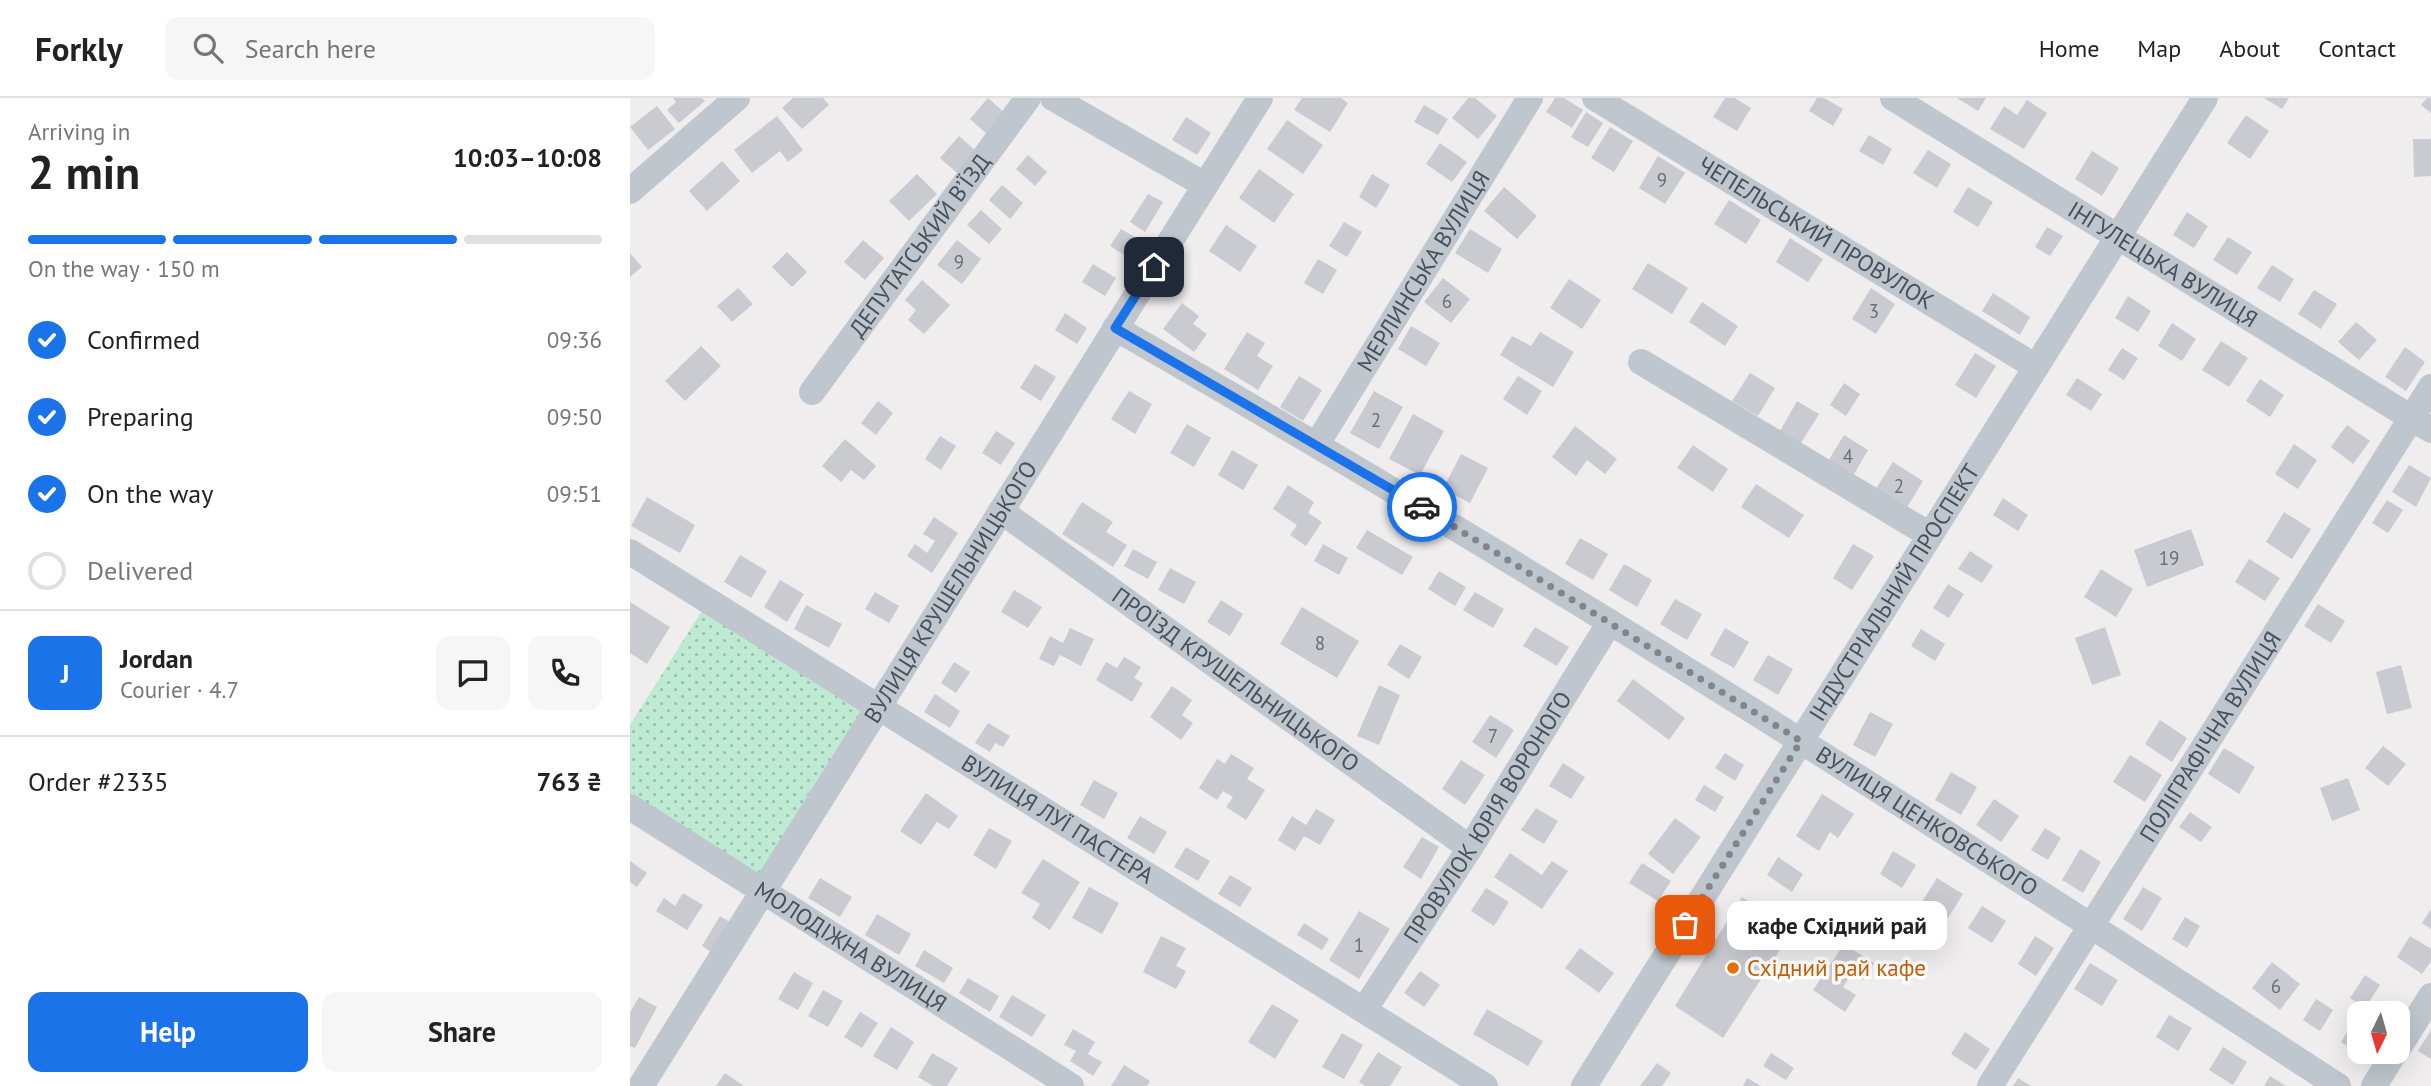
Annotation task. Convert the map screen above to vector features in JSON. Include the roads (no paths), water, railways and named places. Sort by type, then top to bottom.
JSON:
[{"type":"street","points":[[630,191],[737,98]]},
{"type":"street","name":"ДЕПУТАТСЬКИЙ В’ЇЗД","points":[[812,392],[1028,98]]},
{"type":"street","points":[[1053,98],[1205,185]]},
{"type":"street","name":"ВУЛИЦЯ КРУШЕЛЬНИЦЬКОГО","points":[[645,1079],[1260,98]]},
{"type":"street","name":"МЕРЛИНСЬКА ВУЛИЦЯ","points":[[1318,444],[1530,98]]},
{"type":"street","name":"ЧЕПЕЛЬСЬКИЙ ПРОВУЛОК","points":[[1595,98],[2036,368]]},
{"type":"street","name":"ІНГУЛЕЦЬКА ВУЛИЦЯ","points":[[1894,98],[2421,424]]},
{"type":"street","name":"ІНДУСТРІАЛЬНИЙ ПРОСПЕКТ","points":[[1584,1086],[2205,98]]},
{"type":"street","name":"ВУЛИЦЯ ЦЕНКОВСЬКОГО","points":[[1115,328],[1318,444],[1610,622],[2090,924],[2338,1086]]},
{"type":"street","points":[[1641,362],[1930,535]]},
{"type":"street","name":"ПОЛІГРАФІЧНА ВУЛИЦЯ","points":[[1990,1086],[2090,924],[2421,424],[2431,387]]},
{"type":"street","name":"ПРОЇЗД КРУШЕЛЬНИЦЬКОГО","points":[[1001,511],[1470,848]]},
{"type":"street","name":"ВУЛИЦЯ ЛУЇ ПАСТЕРА","points":[[630,552],[1485,1086]]},
{"type":"street","name":"ПРОВУЛОК ЮРІЯ ВОРОНОГО","points":[[1364,1010],[1470,848],[1610,622]]},
{"type":"street","name":"МОЛОДІЖНА ВУЛИЦЯ","points":[[630,807],[1071,1086]]},
{"type":"street","points":[[2410,1028],[2431,996]]},
{"type":"street","points":[[2374,1086],[2387,1064]]},
{"type":"place","name":"кафе Східний рай","points":[[1685,925]]},
{"type":"place","name":"Східний рай кафе","points":[[1733,968]]}]
